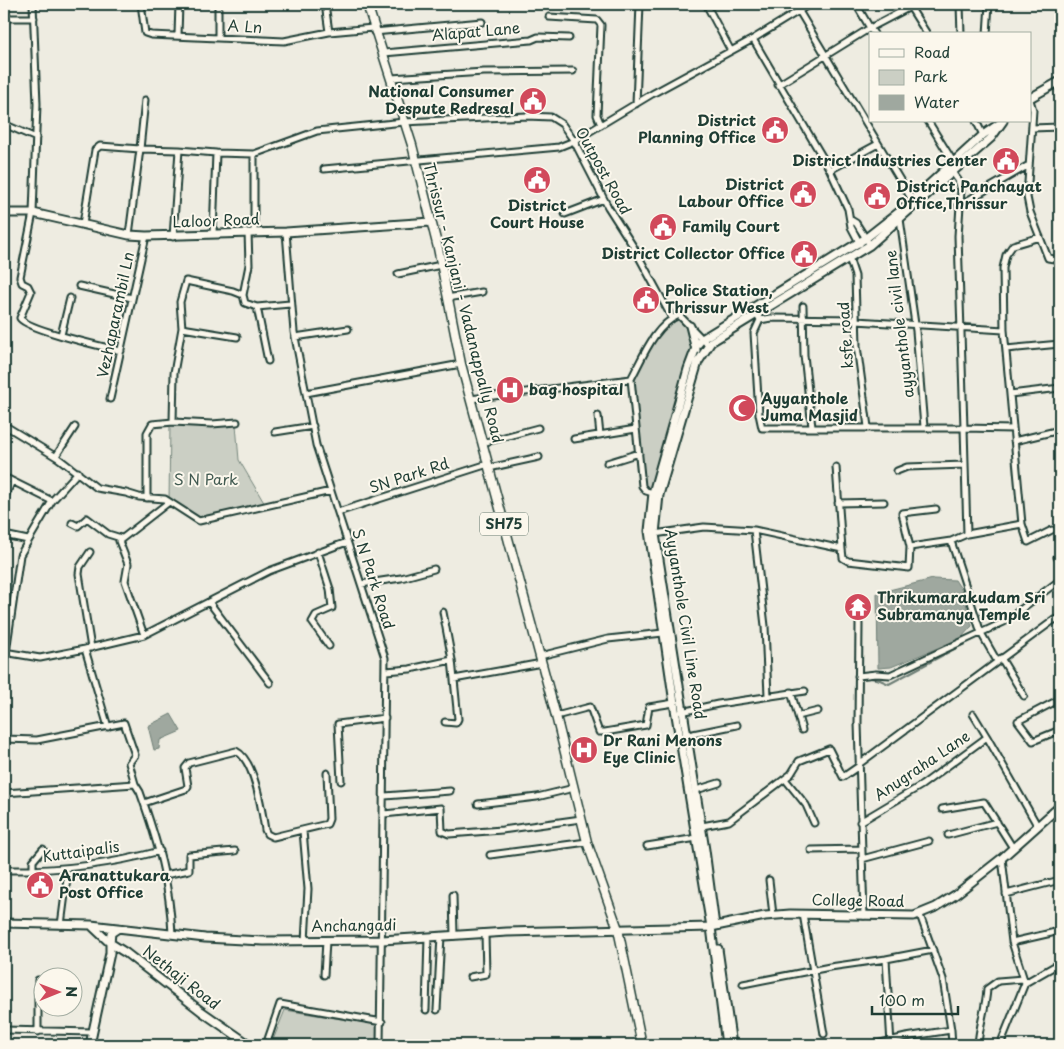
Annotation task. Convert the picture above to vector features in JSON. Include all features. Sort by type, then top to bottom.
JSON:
[{"type":"main road","name":"Thrissur - Kanjani - Vadanappally Road","points":[[367,4],[374,30],[384,53],[415,160],[441,265],[461,364],[556,716],[587,842],[618,929],[642,1045]]},
{"type":"main road","points":[[1032,98],[1060,81]]},
{"type":"main road","name":"Ayyanthole Civil Line Road","points":[[732,1045],[697,838],[688,736],[663,610],[652,534],[653,493],[695,349],[702,339],[755,314],[849,258],[866,238],[991,138],[1002,122]]},
{"type":"main road","name":"Ayyanthole Civil Line Road","points":[[653,510],[702,353],[708,345],[861,246],[870,245],[954,167],[983,135],[1002,122]]},
{"type":"main road","name":"Laloor Road","points":[[4,213],[33,213],[129,236],[173,237],[251,232],[286,232],[431,222]]},
{"type":"main road","points":[[690,326],[695,349],[702,353]]},
{"type":"main road","name":"Ayyanthole Civil Line Road","points":[[663,610],[663,633],[674,703],[702,826],[713,926]]},
{"type":"main road","name":"College Road","points":[[618,929],[713,926],[773,915],[864,916],[920,914],[955,894],[1002,858],[1060,806]]},
{"type":"main road","name":"Anchangadi","points":[[4,923],[91,925],[237,941],[382,940],[618,929]]},
{"type":"main road","name":"Nethaji Road","points":[[91,925],[110,943],[126,953],[201,1012],[246,1044]]},
{"type":"main road","points":[[713,926],[726,1045]]},
{"type":"main road","points":[[90,1045],[109,963],[111,933],[117,929]]},
{"type":"street","points":[[33,4],[36,138],[33,213],[20,277],[22,283],[28,286],[30,292],[20,318],[25,324],[121,351]]},
{"type":"street","name":"A Ln","points":[[141,4],[145,33],[151,35],[284,41],[329,32],[482,22]]},
{"type":"street","points":[[178,35],[179,4]]},
{"type":"street","points":[[218,4],[218,37]]},
{"type":"street","points":[[325,4],[329,32]]},
{"type":"street","points":[[636,104],[640,4]]},
{"type":"street","points":[[324,169],[559,147],[574,141],[753,39],[810,4]]},
{"type":"street","points":[[856,4],[872,31],[911,5],[926,32]]},
{"type":"street","points":[[988,32],[989,4]]},
{"type":"street","points":[[960,5],[961,32]]},
{"type":"street","points":[[707,6],[731,51]]},
{"type":"street","points":[[798,11],[912,200]]},
{"type":"street","points":[[548,17],[597,20],[601,24],[597,115],[601,125]]},
{"type":"street","points":[[4,18],[34,18]]},
{"type":"street","points":[[778,85],[869,33]]},
{"type":"street","name":"Alapat Lane","points":[[384,53],[531,40],[538,37],[569,38]]},
{"type":"street","points":[[753,39],[778,85],[830,170],[851,220],[851,227],[861,246]]},
{"type":"street","points":[[391,78],[484,72],[573,72]]},
{"type":"street","points":[[129,236],[145,100]]},
{"type":"street","points":[[1032,106],[1027,197],[1030,212],[1048,258],[1060,260]]},
{"type":"street","name":"Outpost Road","points":[[254,154],[317,131],[404,122],[527,116],[550,117],[562,124],[574,141],[604,199],[672,318]]},
{"type":"street","points":[[929,122],[954,167],[960,184],[958,206],[960,328],[967,534]]},
{"type":"street","points":[[976,122],[983,135]]},
{"type":"street","points":[[4,124],[36,138]]},
{"type":"street","points":[[1032,128],[1060,126]]},
{"type":"street","points":[[830,170],[878,144]]},
{"type":"street","points":[[83,224],[95,150],[100,146],[254,154],[249,265],[243,295],[245,303],[257,307],[290,304]]},
{"type":"street","points":[[173,237],[179,150]]},
{"type":"street","points":[[213,234],[216,153]]},
{"type":"street","points":[[958,206],[1030,164]]},
{"type":"street","points":[[565,214],[604,199]]},
{"type":"street","name":"ayyanthole civil lane","points":[[900,219],[915,324],[924,427]]},
{"type":"street","points":[[851,220],[856,223],[870,245]]},
{"type":"street","name":"S N Park Road","points":[[286,232],[290,304],[313,426],[331,491],[385,658],[382,940]]},
{"type":"street","name":"Vezhaparambil Ln","points":[[110,399],[146,236]]},
{"type":"street","points":[[1040,237],[1012,245],[1006,256],[1003,268],[1004,330],[1022,524],[1028,542],[1052,530]]},
{"type":"street","name":"ksfe road","points":[[849,258],[855,276],[856,320],[868,427]]},
{"type":"street","points":[[398,274],[441,265]]},
{"type":"street","points":[[173,422],[174,373],[182,328],[180,302],[186,282],[233,291],[243,295]]},
{"type":"street","points":[[79,286],[132,298]]},
{"type":"street","points":[[447,298],[482,292]]},
{"type":"street","points":[[61,335],[70,298]]},
{"type":"street","points":[[803,306],[804,364],[812,427]]},
{"type":"street","points":[[257,307],[268,361]]},
{"type":"street","points":[[1004,330],[856,320],[803,319],[755,314],[754,333],[759,414],[762,428],[924,427],[1013,429]]},
{"type":"street","points":[[653,493],[646,491],[642,486],[630,380],[655,336],[666,322],[672,318],[679,315],[708,345]]},
{"type":"street","points":[[182,328],[237,337]]},
{"type":"street","points":[[295,337],[348,329]]},
{"type":"street","points":[[1006,349],[1060,344]]},
{"type":"street","points":[[306,393],[461,364]]},
{"type":"street","points":[[470,398],[630,380]]},
{"type":"street","points":[[1010,394],[1060,388]]},
{"type":"street","points":[[598,416],[600,435]]},
{"type":"street","points":[[147,498],[147,433],[152,424],[173,422],[212,424],[237,422]]},
{"type":"street","points":[[4,426],[56,456],[97,488],[147,498],[158,498],[169,502],[195,520],[204,521],[331,491]]},
{"type":"street","points":[[275,432],[313,426]]},
{"type":"street","points":[[56,456],[75,427]]},
{"type":"street","points":[[482,443],[538,428]]},
{"type":"street","points":[[574,439],[636,429]]},
{"type":"street","points":[[1014,441],[1060,430]]},
{"type":"street","points":[[606,463],[639,453]]},
{"type":"street","name":"SN Park Rd","points":[[338,512],[488,466],[538,457]]},
{"type":"street","points":[[897,471],[907,467],[965,465]]},
{"type":"street","points":[[836,467],[843,558],[848,562],[910,568],[910,547],[902,513],[936,509]]},
{"type":"street","points":[[78,472],[52,501],[28,540],[18,561],[14,608],[5,652],[40,658],[144,635],[269,571],[347,542]]},
{"type":"street","points":[[4,477],[52,501]]},
{"type":"street","points":[[4,499],[12,480]]},
{"type":"street","points":[[144,635],[125,581],[128,564],[120,545],[121,538],[169,502]]},
{"type":"street","points":[[838,503],[884,502]]},
{"type":"street","points":[[72,522],[78,526],[87,518],[108,534],[121,538]]},
{"type":"street","points":[[910,547],[951,541],[967,534],[1022,524]]},
{"type":"street","points":[[652,534],[704,527],[754,530],[842,550]]},
{"type":"street","points":[[754,530],[765,626],[768,696]]},
{"type":"street","points":[[4,535],[28,540]]},
{"type":"street","points":[[951,541],[981,633],[1024,696]]},
{"type":"street","points":[[90,552],[80,567],[79,574],[88,648],[108,727]]},
{"type":"street","points":[[318,552],[330,589],[332,608],[316,615],[312,622],[329,646]]},
{"type":"street","points":[[361,584],[401,578],[434,569]]},
{"type":"street","points":[[858,676],[890,675],[981,633],[1004,622],[1060,580]]},
{"type":"street","points":[[208,602],[270,683]]},
{"type":"street","points":[[443,612],[452,660],[457,722],[445,722]]},
{"type":"street","points":[[702,826],[729,821],[785,779],[799,761],[829,748],[843,777],[999,659],[1054,620],[1060,619]]},
{"type":"street","points":[[859,624],[859,765],[864,916]]},
{"type":"street","points":[[454,679],[541,660],[608,639],[663,633]]},
{"type":"street","points":[[386,671],[410,669],[452,660]]},
{"type":"street","points":[[676,714],[768,696],[805,691]]},
{"type":"street","points":[[791,692],[798,716],[818,710]]},
{"type":"street","points":[[791,692],[802,730]]},
{"type":"street","points":[[1060,699],[1018,722],[1032,741],[1060,730]]},
{"type":"street","points":[[556,716],[590,707],[599,732],[605,732],[646,725],[649,707],[674,703]]},
{"type":"street","points":[[973,714],[986,737]]},
{"type":"street","points":[[342,782],[338,724],[385,718]]},
{"type":"street","points":[[4,739],[37,740],[108,727],[124,722],[135,755],[129,763],[134,784],[144,803],[160,851],[171,905],[172,934]]},
{"type":"street","points":[[688,736],[737,725]]},
{"type":"street","name":"Anugraha Lane","points":[[860,822],[922,785],[986,737],[1037,825]]},
{"type":"street","points":[[144,803],[186,789],[188,783],[186,768],[189,763],[236,751],[241,754],[256,783],[266,834],[273,837],[327,824],[329,819],[327,773]]},
{"type":"street","points":[[785,779],[806,805],[814,823]]},
{"type":"street","points":[[694,793],[719,783]]},
{"type":"street","points":[[4,793],[134,784]]},
{"type":"street","points":[[478,804],[537,797],[574,788]]},
{"type":"street","points":[[385,796],[450,791]]},
{"type":"street","points":[[942,809],[981,801],[986,804],[1013,848]]},
{"type":"street","points":[[384,814],[441,808],[442,831],[450,834],[502,830],[581,819]]},
{"type":"street","points":[[948,835],[997,822]]},
{"type":"street","points":[[303,831],[308,889],[305,941]]},
{"type":"street","points":[[647,846],[697,838]]},
{"type":"street","points":[[862,859],[928,841]]},
{"type":"street","points":[[490,855],[587,842]]},
{"type":"street","points":[[33,870],[33,861],[43,849]]},
{"type":"street","points":[[811,850],[861,849]]},
{"type":"street","name":"Kuttaipalis","points":[[4,870],[60,870],[160,851]]},
{"type":"street","points":[[165,875],[189,870],[189,855],[235,851]]},
{"type":"street","points":[[1000,1045],[1024,981],[1012,942],[1002,858]]},
{"type":"street","points":[[61,925],[67,879]]},
{"type":"street","points":[[769,880],[773,915]]},
{"type":"street","points":[[1006,894],[1060,880]]},
{"type":"street","points":[[453,895],[454,936]]},
{"type":"street","points":[[803,914],[824,1034]]},
{"type":"street","points":[[920,914],[943,979],[952,1045]]},
{"type":"street","points":[[1012,942],[1060,931]]},
{"type":"street","points":[[470,977],[486,974],[485,934]]},
{"type":"street","points":[[437,1010],[441,936]]},
{"type":"street","points":[[426,1010],[428,937]]},
{"type":"street","points":[[380,1045],[382,1022],[382,940]]},
{"type":"street","points":[[324,975],[326,941]]},
{"type":"street","points":[[743,984],[933,950]]},
{"type":"street","points":[[886,959],[890,1043]]},
{"type":"street","points":[[978,1045],[980,1019],[986,1002],[986,989],[998,980],[1024,981],[1060,963]]},
{"type":"street","points":[[266,1045],[280,1004],[382,1022]]},
{"type":"street","points":[[38,1016],[38,1032]]},
{"type":"street","points":[[4,1030],[93,1032]]},
{"type":"street","points":[[872,1045],[951,1030]]},
{"type":"green space","points":[[678,315],[690,326],[694,348],[652,493],[644,489],[631,380],[655,336]]},
{"type":"green space","name":"S N Park","points":[[170,424],[236,425],[239,460],[266,506],[199,521],[169,502]]},
{"type":"green space","points":[[285,1010],[379,1025],[377,1045],[271,1045]]},
{"type":"water","points":[[933,579],[955,580],[963,592],[972,626],[960,639],[891,667],[878,668],[877,593]]},
{"type":"water","points":[[171,714],[181,731],[160,740],[159,749],[154,750],[148,726]]},
{"type":"waterway","points":[[866,677],[889,684],[973,639]]},
{"type":"place","name":"National Consumer Despute Redresal","points":[[533,101]]},
{"type":"place","name":"District Planning Office","points":[[775,130]]},
{"type":"place","name":"District Industries Center","points":[[1006,161]]},
{"type":"place","name":"District Court House","points":[[537,180]]},
{"type":"place","name":"District Labour Office","points":[[803,194]]},
{"type":"place","name":"District Panchayat Office,Thrissur","points":[[877,196]]},
{"type":"place","name":"Family Court","points":[[663,227]]},
{"type":"place","name":"District Collector Office","points":[[804,254]]},
{"type":"place","name":"Police Station, Thrissur West","points":[[646,300]]},
{"type":"place","name":"bag hospital","points":[[510,390]]},
{"type":"place","name":"Ayyanthole Juma Masjid","points":[[742,408]]},
{"type":"place","name":"Thrikumarakudam Sri Subramanya Temple","points":[[858,607]]},
{"type":"place","name":"Dr Rani Menons Eye Clinic","points":[[584,750]]},
{"type":"place","name":"Aranattukara Post Office","points":[[40,885]]}]
